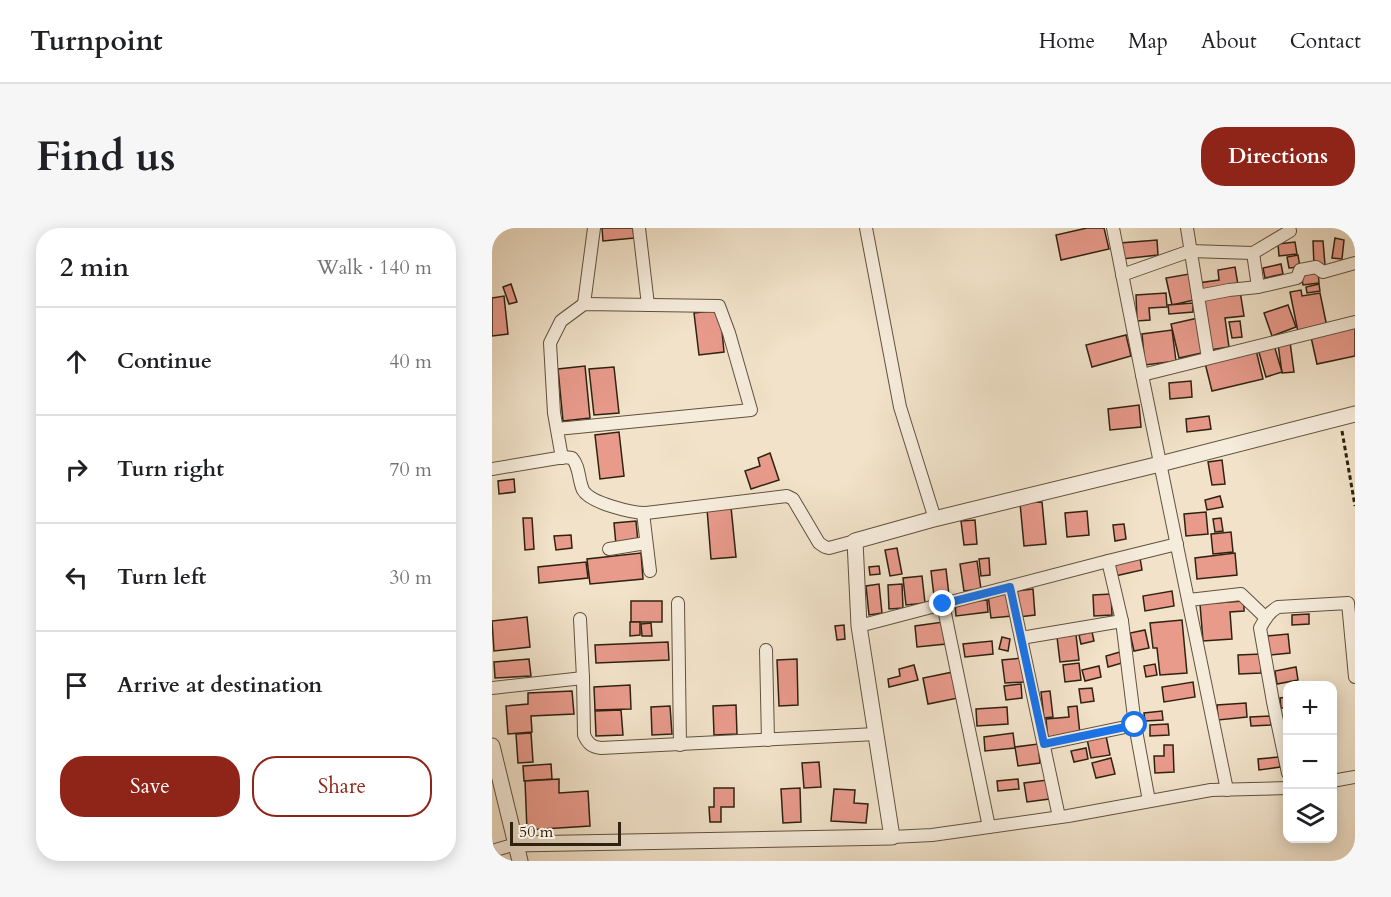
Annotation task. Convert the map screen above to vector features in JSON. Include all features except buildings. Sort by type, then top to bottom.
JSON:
[{"type":"street","points":[[584,304],[594,228]]},
{"type":"street","points":[[639,228],[648,305]]},
{"type":"street","points":[[866,228],[900,407],[935,519]]},
{"type":"street","points":[[1113,228],[1227,789]]},
{"type":"street","points":[[1187,228],[1208,358]]},
{"type":"street","points":[[1122,275],[1190,250],[1253,252],[1290,231]]},
{"type":"street","points":[[1253,252],[1258,287]]},
{"type":"street","points":[[1198,296],[1258,287],[1297,278],[1300,270],[1316,267],[1323,272],[1355,263]]},
{"type":"street","points":[[557,429],[751,410],[719,306],[584,304],[561,321],[550,343],[554,413],[562,458]]},
{"type":"street","points":[[1142,375],[1355,322]]},
{"type":"street","points":[[492,469],[572,458],[576,463],[584,491],[589,496],[637,513],[787,496],[793,499],[819,543],[829,548],[935,519],[1355,414]]},
{"type":"street","points":[[643,513],[650,571]]},
{"type":"street","points":[[855,541],[859,626],[892,837]]},
{"type":"street","points":[[609,549],[646,543]]},
{"type":"street","points":[[859,626],[1177,544]]},
{"type":"street","points":[[1108,561],[1122,621],[1135,725],[1149,801]]},
{"type":"street","points":[[1010,587],[1059,817]]},
{"type":"street","points":[[1188,600],[1241,594],[1266,618]]},
{"type":"street","points":[[678,603],[680,745]]},
{"type":"street","points":[[1283,753],[1260,628],[1272,611],[1278,608],[1348,603],[1355,677]]},
{"type":"street","points":[[943,604],[989,827]]},
{"type":"street","points":[[580,619],[585,735],[593,747],[680,745],[876,734]]},
{"type":"street","points":[[1022,638],[1122,621]]},
{"type":"street","points":[[766,650],[768,740]]},
{"type":"street","points":[[492,688],[584,678]]},
{"type":"street","points":[[1044,744],[1135,725]]},
{"type":"street","points":[[492,746],[520,861]]},
{"type":"street","points":[[1337,780],[1355,777]]},
{"type":"street","points":[[492,851],[516,844],[932,835],[1059,817],[1211,790],[1283,788]]},
{"type":"path","points":[[1339,418],[1355,506]]},
{"type":"route","points":[[943,604],[1010,587],[1044,744],[1135,725]]}]
